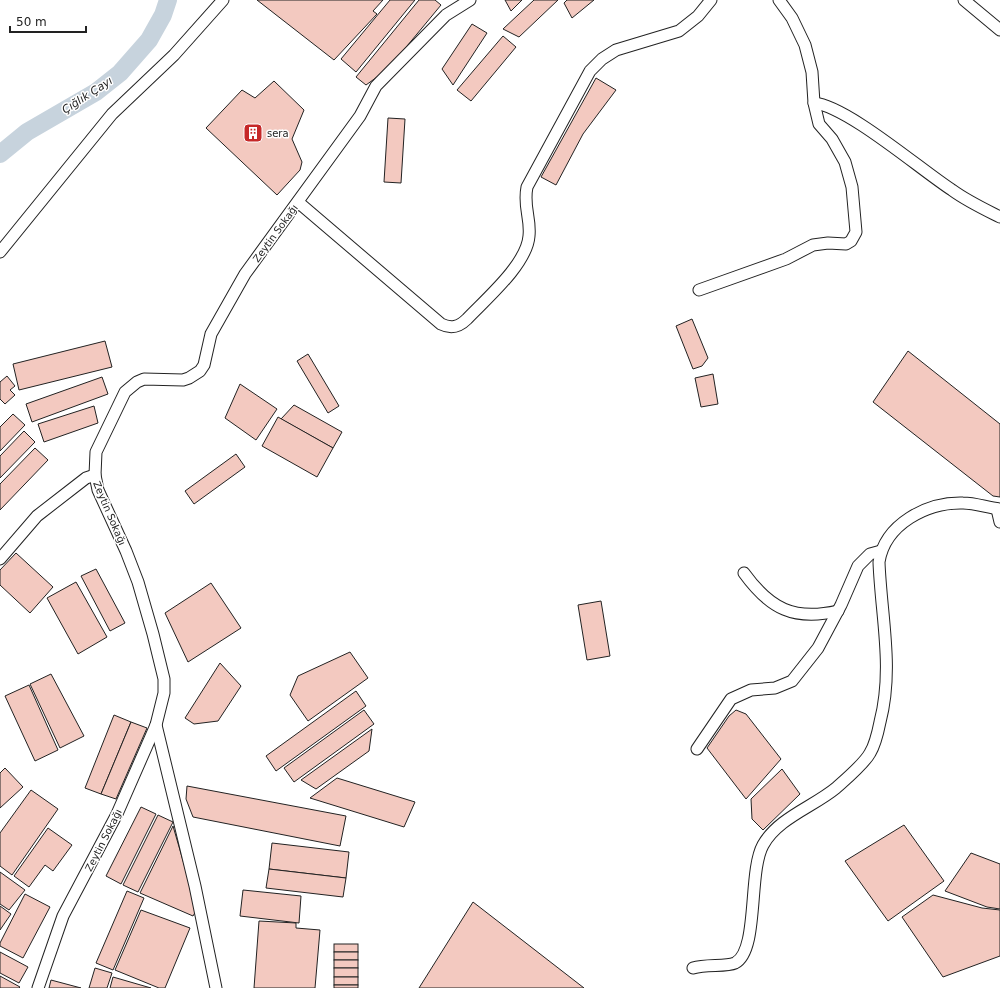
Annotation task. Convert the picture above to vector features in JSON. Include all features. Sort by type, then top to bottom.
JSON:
[{"type":"street","points":[[0,252],[112,114],[174,55],[223,0]]},
{"type":"street","name":"Zeytin Sokağı","points":[[38,988],[63,916],[117,814],[156,725],[164,693],[164,679],[153,634],[132,566],[98,490],[94,462],[98,447],[125,392],[137,382],[144,379],[183,380],[196,375],[200,371],[204,365],[211,334],[246,274],[360,116],[376,86],[446,15],[470,0]]},
{"type":"street","points":[[298,202],[441,324],[449,327],[458,326],[472,314],[524,255],[529,236],[525,207],[527,187],[590,71],[602,59],[616,50],[679,31],[698,16],[711,0]]},
{"type":"street","points":[[699,290],[786,259],[813,245],[828,243],[846,244],[854,237],[856,232],[848,174],[839,150],[819,124],[814,103],[812,72],[805,45],[792,18],[778,0]]},
{"type":"street","points":[[964,0],[1000,30]]},
{"type":"street","points":[[814,103],[824,104],[852,119],[953,191],[1000,217]]},
{"type":"street","points":[[0,559],[37,516],[86,478],[95,475]]},
{"type":"street","points":[[693,968],[710,964],[724,966],[740,959],[746,950],[749,936],[754,879],[759,854],[765,841],[776,828],[836,787],[870,754],[882,716],[887,687],[887,647],[880,571],[881,551],[886,540],[902,523],[924,510],[939,506],[964,503],[998,509],[1000,522]]},
{"type":"street","points":[[697,749],[731,699],[751,690],[775,688],[792,681],[818,648],[838,611],[858,566],[870,554],[881,551]]},
{"type":"street","points":[[744,573],[757,591],[778,606],[796,614],[818,615],[838,611]]},
{"type":"street","points":[[156,725],[195,886],[216,988]]},
{"type":"building","points":[[257,0],[383,0],[373,11],[377,14],[334,60]]},
{"type":"building","points":[[390,0],[415,0],[356,72],[341,59]]},
{"type":"building","points":[[419,0],[435,0],[441,5],[388,69],[366,85],[356,77]]},
{"type":"building","points":[[505,0],[522,0],[511,11]]},
{"type":"building","points":[[534,0],[558,0],[519,37],[503,29]]},
{"type":"building","points":[[567,0],[594,0],[572,18],[564,3]]},
{"type":"building","points":[[472,24],[487,33],[453,85],[442,69]]},
{"type":"building","points":[[503,36],[516,47],[471,101],[457,90]]},
{"type":"building","points":[[596,78],[616,90],[583,134],[556,185],[541,177]]},
{"type":"building","name":"sera","points":[[274,81],[304,110],[292,139],[302,162],[300,170],[277,195],[206,128],[242,90],[255,98]]},
{"type":"building","points":[[388,118],[405,119],[401,183],[384,182]]},
{"type":"building","points":[[692,319],[708,358],[702,366],[693,369],[676,326]]},
{"type":"building","points":[[105,341],[112,367],[19,390],[13,364]]},
{"type":"building","points":[[908,351],[1000,424],[1000,497],[993,496],[873,402]]},
{"type":"building","points":[[308,354],[339,406],[328,413],[297,361]]},
{"type":"building","points":[[713,374],[718,404],[701,407],[695,378]]},
{"type":"building","points":[[7,376],[15,386],[10,390],[15,395],[5,404],[0,399],[0,382]]},
{"type":"building","points":[[102,377],[108,394],[32,422],[26,404]]},
{"type":"building","points":[[240,384],[277,409],[256,440],[225,418]]},
{"type":"building","points":[[294,405],[342,432],[333,448],[281,419]]},
{"type":"building","points":[[94,406],[98,423],[44,442],[38,424]]},
{"type":"building","points":[[13,414],[25,425],[0,451],[0,427]]},
{"type":"building","points":[[278,417],[333,448],[317,477],[262,446]]},
{"type":"building","points":[[24,431],[35,442],[0,478],[0,456]]},
{"type":"building","points":[[35,448],[48,460],[0,510],[0,484]]},
{"type":"building","points":[[236,454],[245,467],[194,504],[185,491]]},
{"type":"building","points":[[16,553],[53,587],[30,613],[0,585],[0,570]]},
{"type":"building","points":[[96,569],[125,623],[110,631],[81,576]]},
{"type":"building","points":[[76,582],[107,637],[78,654],[47,598]]},
{"type":"building","points":[[211,583],[241,628],[188,662],[165,613]]},
{"type":"building","points":[[601,601],[610,656],[587,660],[578,605]]},
{"type":"building","points":[[350,652],[368,678],[308,721],[290,695],[298,676]]},
{"type":"building","points":[[220,663],[241,686],[218,721],[194,724],[185,718]]},
{"type":"building","points":[[51,674],[84,736],[60,748],[30,684]]},
{"type":"building","points":[[29,685],[58,750],[35,761],[5,696]]},
{"type":"building","points":[[356,691],[366,706],[276,771],[266,756]]},
{"type":"building","points":[[364,710],[374,724],[294,782],[284,768]]},
{"type":"building","points":[[736,710],[746,714],[781,759],[746,799],[707,748],[729,716]]},
{"type":"building","points":[[114,715],[131,722],[101,794],[85,788]]},
{"type":"building","points":[[131,722],[147,728],[116,799],[101,794]]},
{"type":"building","points":[[372,729],[369,751],[316,789],[301,780]]},
{"type":"building","points":[[5,768],[23,787],[0,808],[0,773]]},
{"type":"building","points":[[782,769],[800,794],[763,830],[752,819],[751,799]]},
{"type":"building","points":[[337,778],[415,802],[404,827],[310,798]]},
{"type":"building","points":[[187,786],[346,816],[340,846],[193,817],[186,799]]},
{"type":"building","points":[[31,790],[58,809],[12,875],[0,866],[0,833]]},
{"type":"building","points":[[141,807],[156,814],[121,884],[106,876]]},
{"type":"building","points":[[158,815],[173,822],[138,892],[123,885]]},
{"type":"building","points":[[904,825],[944,881],[888,921],[845,861]]},
{"type":"building","points":[[173,826],[197,909],[193,916],[140,893]]},
{"type":"building","points":[[48,828],[72,845],[53,871],[45,865],[29,887],[14,876]]},
{"type":"building","points":[[272,843],[349,852],[346,878],[269,869]]},
{"type":"building","points":[[971,853],[1000,864],[1000,909],[987,907],[945,891]]},
{"type":"building","points":[[269,869],[346,878],[343,897],[266,888]]},
{"type":"building","points":[[0,872],[25,890],[9,910],[0,904]]},
{"type":"building","points":[[243,890],[301,896],[299,923],[240,916]]},
{"type":"building","points":[[127,891],[144,898],[113,970],[96,963]]},
{"type":"building","points":[[25,894],[50,907],[23,958],[0,946],[0,943]]},
{"type":"building","points":[[933,895],[982,908],[1000,910],[1000,956],[943,977],[902,917]]},
{"type":"building","points":[[473,902],[584,988],[419,988]]},
{"type":"building","points":[[0,906],[11,914],[0,930]]},
{"type":"building","points":[[141,910],[190,928],[165,988],[159,988],[115,970]]},
{"type":"building","points":[[259,921],[296,923],[296,928],[320,930],[315,988],[254,988]]},
{"type":"building","points":[[334,944],[358,944],[358,952],[334,952]]},
{"type":"building","points":[[0,952],[28,967],[19,983],[0,973]]},
{"type":"building","points":[[334,952],[358,952],[358,960],[334,960]]},
{"type":"building","points":[[334,960],[358,960],[358,968],[334,968]]},
{"type":"building","points":[[95,968],[112,973],[107,988],[89,988]]},
{"type":"building","points":[[334,968],[358,968],[358,977],[334,977]]},
{"type":"building","points":[[0,976],[20,987],[0,988]]},
{"type":"building","points":[[113,977],[151,988],[110,988]]},
{"type":"building","points":[[334,977],[358,977],[358,985],[334,985]]},
{"type":"building","points":[[51,980],[81,988],[49,988]]},
{"type":"building","points":[[334,985],[358,985],[358,988],[334,988]]},
{"type":"waterway","name":"Çığlık Çayı","points":[[0,154],[27,132],[96,92],[120,73],[149,40],[163,15],[168,0]]},
{"type":"place","name":"sera","points":[[253,133]]}]
